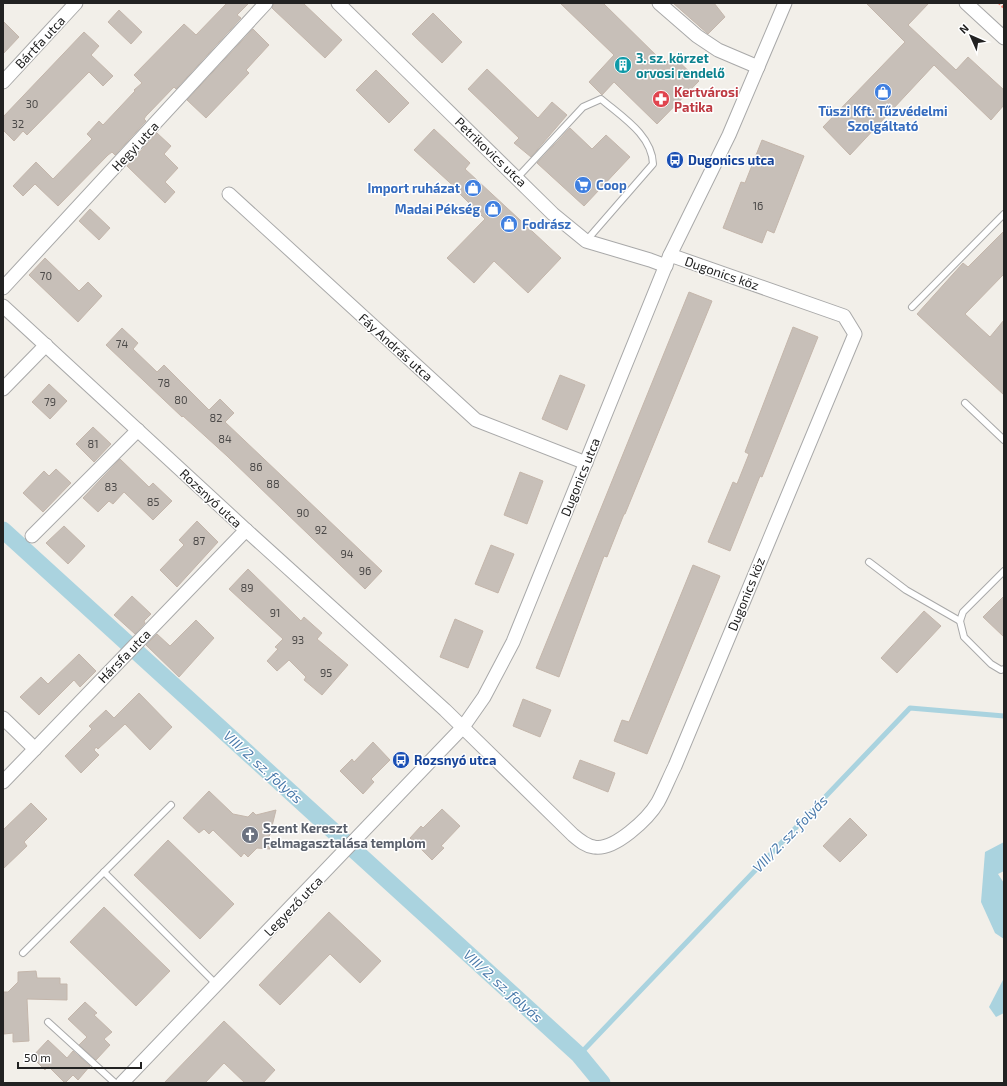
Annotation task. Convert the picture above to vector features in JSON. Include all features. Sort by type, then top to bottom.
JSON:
[{"type":"street","name":"Bártfa utca","points":[[3,82],[76,3]]},
{"type":"street","name":"Hegyi utca","points":[[3,288],[266,3]]},
{"type":"street","name":"Petrikovics utca","points":[[338,3],[553,214],[586,241],[650,260],[668,261]]},
{"type":"street","points":[[659,3],[697,36],[718,50],[758,67]]},
{"type":"street","name":"Dugonics utca","points":[[463,727],[484,697],[513,642],[668,261],[729,135],[785,3]]},
{"type":"street","points":[[966,3],[1004,38]]},
{"type":"street","name":"Fáy András utca","points":[[229,194],[476,420],[586,463]]},
{"type":"street","name":"Dugonics köz","points":[[463,727],[573,835],[585,845],[595,848],[605,847],[615,843],[647,816],[657,803],[675,766],[855,334],[844,316],[668,261]]},
{"type":"street","name":"Rozsnyó utca","points":[[3,306],[463,727]]},
{"type":"street","points":[[3,389],[46,345]]},
{"type":"street","points":[[32,536],[138,430]]},
{"type":"street","name":"Hársfa utca","points":[[3,782],[246,530]]},
{"type":"street","points":[[3,718],[35,749]]},
{"type":"street","name":"Legyező utca","points":[[122,1083],[463,727]]},
{"type":"lane","points":[[517,178],[583,107],[601,99],[645,138],[652,153],[653,164],[586,241]]},
{"type":"lane","points":[[912,307],[1004,214]]},
{"type":"lane","points":[[965,403],[1004,440]]},
{"type":"lane","points":[[869,562],[906,590],[960,621]]},
{"type":"lane","points":[[1004,571],[964,612],[960,621],[964,637],[991,664],[1001,670],[1004,669]]},
{"type":"lane","points":[[23,953],[171,805]]},
{"type":"lane","points":[[104,872],[217,985]]},
{"type":"lane","points":[[48,1022],[115,1083]]},
{"type":"path","points":[[999,3],[1004,8]]},
{"type":"water","points":[[1004,842],[1004,871],[998,874],[1004,883],[1004,939],[995,933],[981,902],[985,852]]},
{"type":"water","points":[[1004,978],[1004,1013],[996,1017],[989,1007]]},
{"type":"building","points":[[227,3],[249,3],[237,15],[241,18],[176,89],[174,87],[146,116],[144,119],[146,121],[115,155],[112,152],[108,155],[58,206],[35,184],[23,196],[13,186],[36,162],[53,179],[92,139],[87,134],[99,121],[103,125],[142,83],[134,75],[184,24],[196,35]]},
{"type":"building","points":[[274,3],[303,3],[342,40],[325,58],[272,8]]},
{"type":"building","points":[[560,3],[603,3],[665,64],[673,56],[699,81],[657,124],[614,82],[602,95],[589,82],[614,55]]},
{"type":"building","points":[[673,3],[714,3],[725,17],[708,34]]},
{"type":"building","name":"Tüszi Kft. Tűzvédelmi Szolgáltató","points":[[866,3],[929,3],[908,25],[956,70],[968,57],[1004,90],[1004,105],[991,120],[934,65],[850,155],[823,127],[905,42]]},
{"type":"building","points":[[119,10],[142,32],[131,44],[108,22]]},
{"type":"building","points":[[433,13],[462,42],[442,63],[412,34]]},
{"type":"building","points":[[3,21],[19,37],[3,54]]},
{"type":"building","points":[[253,29],[269,45],[246,70],[249,73],[206,118],[187,100]]},
{"type":"building","points":[[84,32],[99,46],[91,55],[113,76],[103,86],[89,72],[27,135],[23,131],[14,141],[3,130],[3,117]]},
{"type":"building","points":[[487,69],[538,118],[552,102],[567,115],[531,157],[514,143],[519,138],[468,89]]},
{"type":"building","points":[[376,70],[409,103],[389,123],[356,90]]},
{"type":"building","name":"Coop","points":[[570,128],[592,149],[606,135],[630,157],[584,206],[537,163]]},
{"type":"building","points":[[434,129],[470,163],[465,169],[561,258],[528,293],[494,261],[474,283],[447,258],[485,219],[459,193],[460,192],[414,150]]},
{"type":"building","points":[[157,133],[171,146],[164,154],[178,168],[165,182],[175,192],[165,203],[127,166]]},
{"type":"building","points":[[762,140],[804,156],[774,233],[767,230],[762,243],[723,228],[741,182],[745,183]]},
{"type":"building","points":[[90,209],[110,228],[99,240],[79,221]]},
{"type":"building","points":[[1004,231],[1004,274],[965,314],[990,337],[1004,320],[1004,395],[917,314],[963,263],[968,267]]},
{"type":"building","points":[[45,258],[79,291],[88,282],[102,296],[78,322],[29,275]]},
{"type":"building","points":[[689,292],[712,301],[607,557],[604,556],[559,677],[536,668]]},
{"type":"building","points":[[793,327],[818,337],[762,477],[760,476],[730,551],[708,542],[733,482],[737,484],[749,454],[745,452]]},
{"type":"building","points":[[122,328],[138,343],[133,349],[157,372],[164,365],[209,410],[220,399],[234,413],[225,422],[382,571],[365,589],[227,456],[183,416],[182,417],[106,345]]},
{"type":"building","points":[[560,375],[585,385],[567,430],[542,419]]},
{"type":"building","points":[[49,384],[67,401],[50,419],[32,402]]},
{"type":"building","points":[[93,427],[111,444],[94,462],[76,444]]},
{"type":"building","points":[[120,459],[149,487],[153,483],[172,501],[153,520],[124,492],[113,504],[109,501],[98,512],[83,498]]},
{"type":"building","points":[[56,469],[71,483],[43,512],[23,493],[44,471],[49,476]]},
{"type":"building","points":[[520,472],[543,481],[527,524],[504,515]]},
{"type":"building","points":[[197,521],[218,542],[177,587],[160,570],[184,545],[179,540]]},
{"type":"building","points":[[64,526],[85,546],[68,564],[46,543]]},
{"type":"building","points":[[491,545],[514,554],[498,593],[475,584]]},
{"type":"building","points":[[693,565],[720,576],[647,754],[614,741],[622,720],[629,722]]},
{"type":"building","points":[[248,569],[301,621],[304,617],[322,633],[317,639],[348,665],[322,695],[304,680],[306,677],[289,660],[277,671],[267,661],[278,649],[275,647],[283,639],[229,589]]},
{"type":"building","points":[[132,596],[151,614],[135,634],[114,615]]},
{"type":"building","points":[[1004,596],[1004,637],[983,617]]},
{"type":"building","points":[[924,611],[941,626],[897,673],[881,658]]},
{"type":"building","points":[[455,619],[483,631],[468,668],[440,657]]},
{"type":"building","points":[[196,620],[214,638],[179,677],[146,645],[157,634],[170,646]]},
{"type":"building","points":[[79,654],[96,671],[80,687],[74,680],[39,715],[20,697],[41,677],[48,684]]},
{"type":"building","points":[[139,693],[172,727],[150,750],[125,724],[98,749],[96,747],[94,750],[99,755],[81,773],[65,756],[92,729],[89,726],[106,710],[114,718]]},
{"type":"building","points":[[523,699],[551,710],[540,737],[513,726]]},
{"type":"building","points":[[373,742],[390,760],[371,779],[374,782],[363,794],[340,771],[352,759],[354,762]]},
{"type":"building","points":[[580,760],[615,773],[608,792],[573,778]]},
{"type":"building","points":[[209,791],[233,814],[248,817],[253,812],[256,815],[276,810],[271,830],[273,832],[266,839],[270,849],[257,848],[248,857],[244,853],[241,857],[213,830],[209,834],[204,829],[199,833],[183,818]]},
{"type":"building","points":[[31,803],[47,819],[24,842],[27,846],[3,869],[3,830]]},
{"type":"building","points":[[442,809],[460,826],[441,846],[444,848],[432,860],[410,838],[421,826],[423,828]]},
{"type":"building","points":[[850,818],[867,835],[840,862],[823,846]]},
{"type":"building","points":[[168,840],[234,904],[200,939],[134,875]]},
{"type":"building","points":[[104,907],[170,971],[136,1006],[70,942]]},
{"type":"building","points":[[329,912],[381,961],[360,983],[330,954],[280,1005],[259,985]]},
{"type":"building","points":[[36,971],[37,978],[60,978],[60,984],[67,984],[67,1000],[27,999],[29,1041],[13,1042],[13,1033],[4,1034],[3,992],[8,992],[18,982],[18,972]]},
{"type":"building","points":[[85,1002],[97,1013],[94,1015],[112,1032],[104,1039],[110,1045],[96,1060],[79,1045],[87,1037],[68,1019]]},
{"type":"building","points":[[224,1021],[275,1070],[263,1083],[245,1083],[224,1063],[205,1083],[164,1083]]},
{"type":"building","points":[[48,1040],[67,1058],[73,1051],[90,1066],[78,1080],[73,1075],[65,1083],[48,1066],[45,1070],[32,1057]]},
{"type":"waterway","name":"VIII/2. sz. folyás","points":[[3,530],[579,1055],[602,1083]]},
{"type":"waterway","name":"VIII/2. sz. folyás","points":[[579,1055],[910,708],[1004,716]]},
{"type":"place","name":"3. sz. körzet orvosi rendelő","points":[[623,65]]},
{"type":"place","name":"Tüszi Kft. Tűzvédelmi Szolgáltató","points":[[883,92]]},
{"type":"place","name":"Kertvárosi Patika","points":[[661,99]]},
{"type":"place","name":"Dugonics utca","points":[[675,160]]},
{"type":"place","name":"Coop","points":[[583,185]]},
{"type":"place","name":"Import ruházat","points":[[473,188]]},
{"type":"place","name":"Madai Pékség","points":[[493,209]]},
{"type":"place","name":"Fodrász","points":[[509,224]]},
{"type":"place","name":"Rozsnyó utca","points":[[401,760]]},
{"type":"place","name":"Szent Kereszt Felmagasztalása templom","points":[[250,835]]}]
